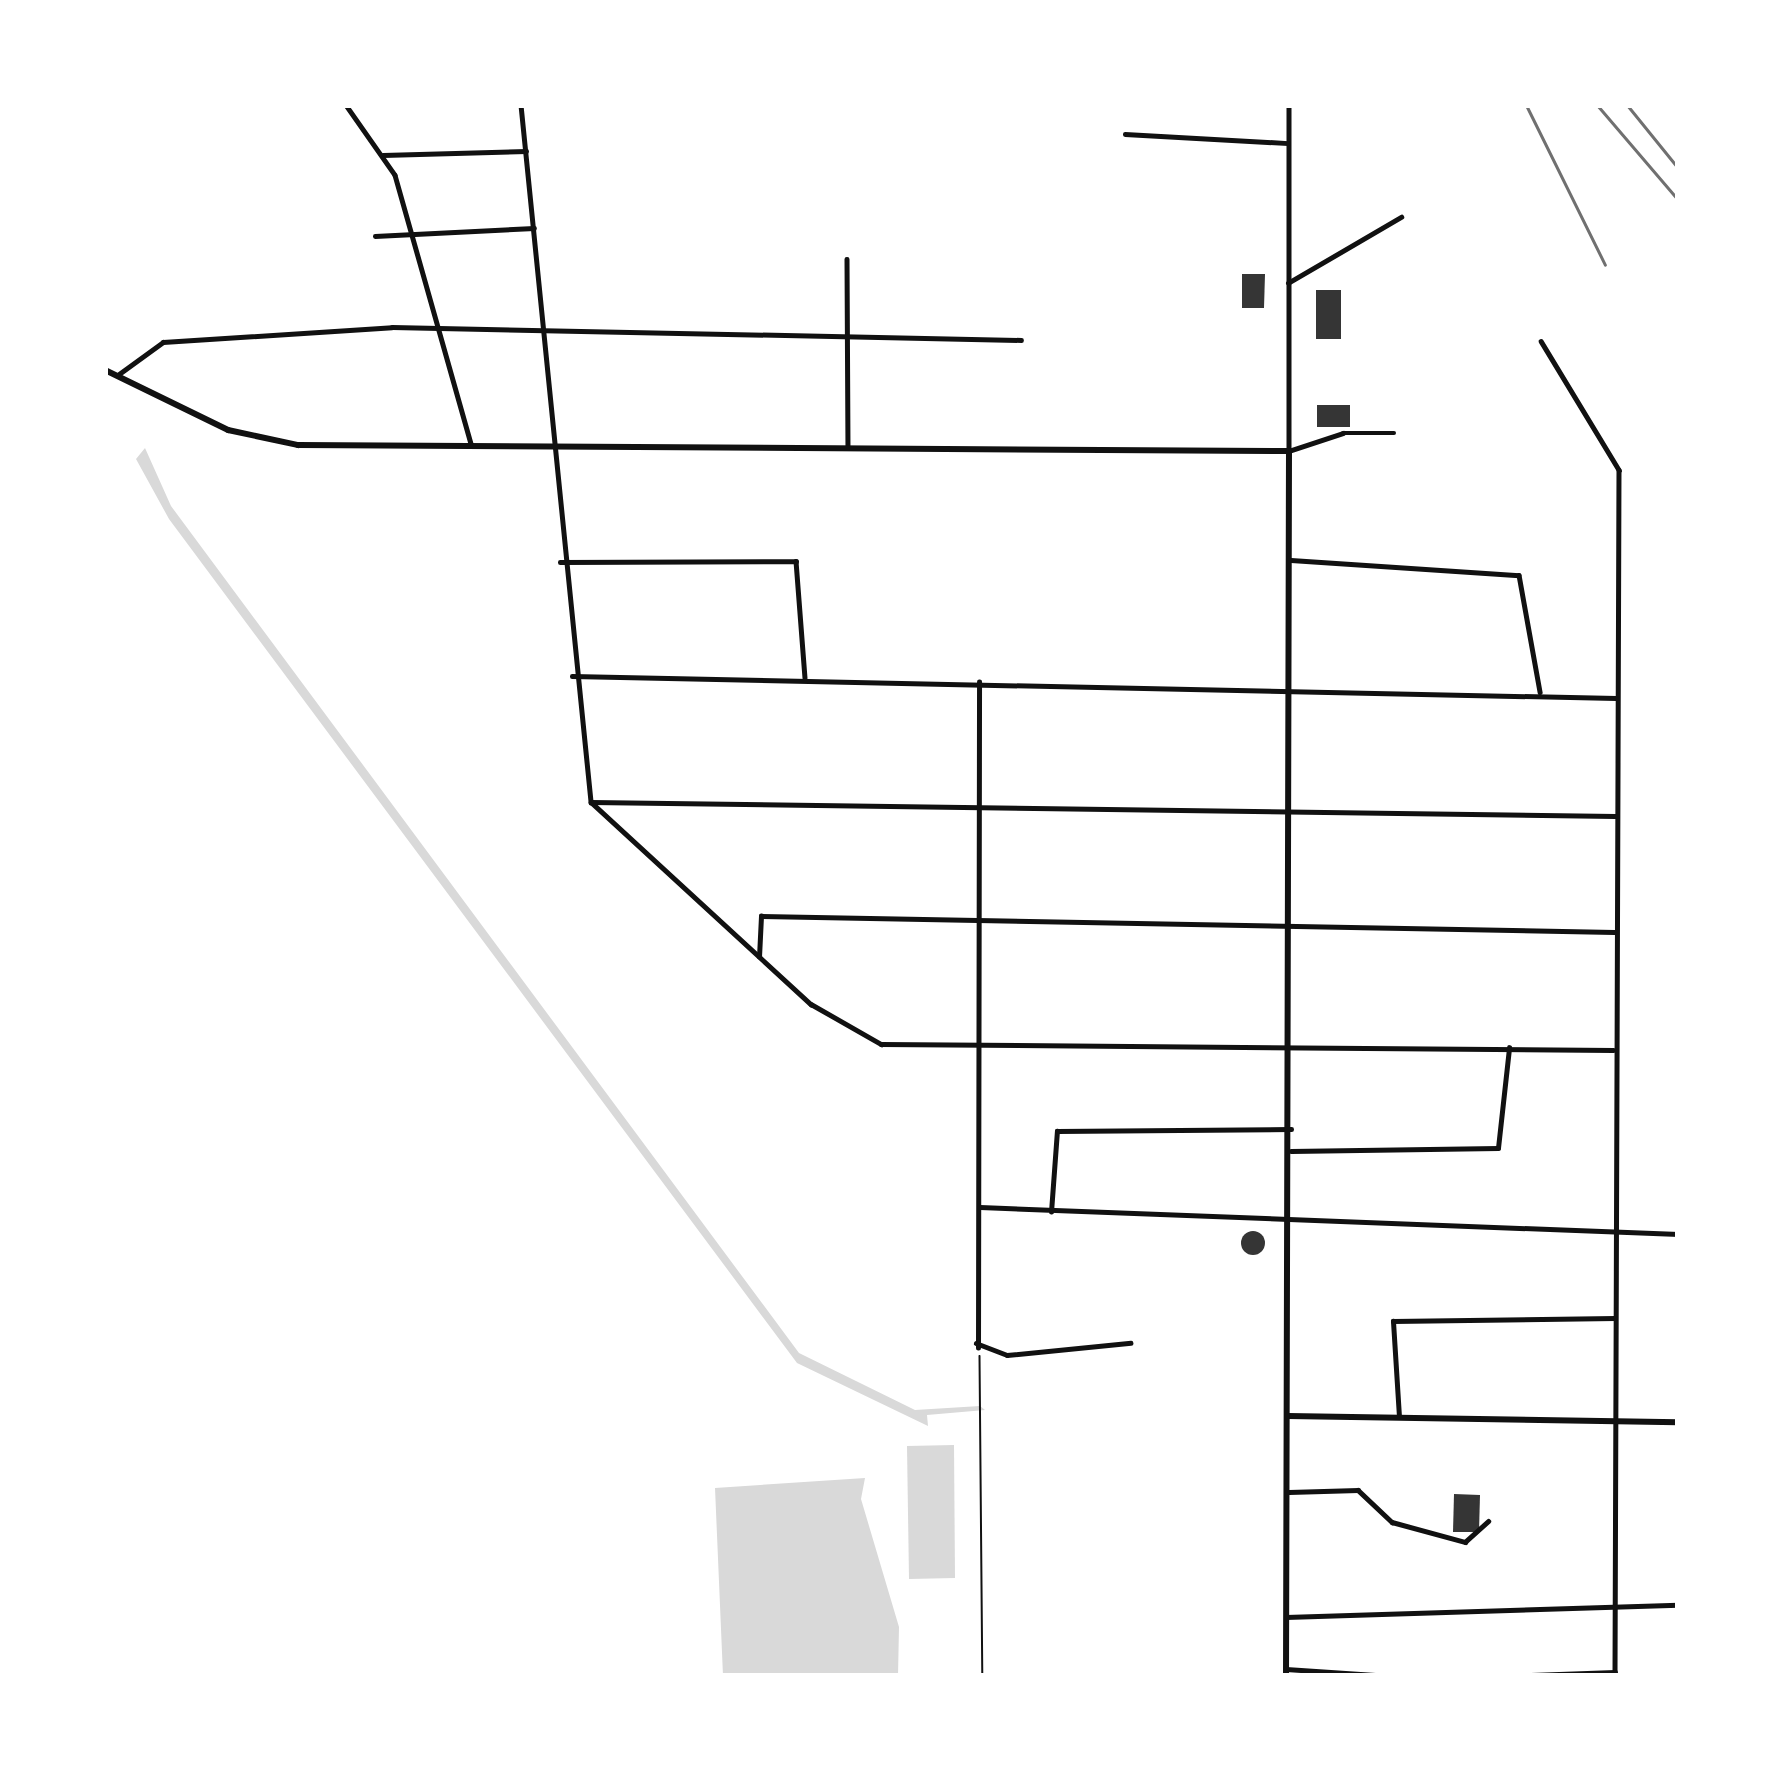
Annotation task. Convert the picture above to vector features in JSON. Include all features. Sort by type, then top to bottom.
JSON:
[{"type":"main road","points":[[105,370],[265,441],[1289,451],[1292,1046],[1286,1673]]},
{"type":"main road","points":[[1288,1416],[1678,1422]]},
{"type":"street","points":[[346,105],[383,155],[413,236],[471,444]]},
{"type":"street","points":[[520,105],[547,323],[548,443],[560,562],[591,802],[759,957],[853,1037],[980,1043],[1613,1050]]},
{"type":"street","points":[[1289,105],[1289,451],[1343,433],[1394,433]]},
{"type":"street","points":[[1125,134],[1288,143]]},
{"type":"street","points":[[383,155],[526,151]]},
{"type":"street","points":[[1288,283],[1401,217]]},
{"type":"street","points":[[375,236],[534,228]]},
{"type":"street","points":[[848,259],[848,446]]},
{"type":"street","points":[[114,377],[164,342],[547,323],[848,328],[1021,340]]},
{"type":"street","points":[[1501,1676],[1615,1674],[1613,1050],[1619,470],[1541,340]]},
{"type":"street","points":[[1291,560],[1519,575],[1540,692]]},
{"type":"street","points":[[560,562],[796,561],[805,678]]},
{"type":"street","points":[[572,676],[1291,685],[1619,698]]},
{"type":"street","points":[[979,680],[977,1345],[1007,1354],[1130,1343]]},
{"type":"street","points":[[591,802],[1291,805],[1615,816]]},
{"type":"street","points":[[759,957],[761,916],[1292,931],[1615,932]]},
{"type":"street","points":[[1291,1151],[1505,1144],[1509,1048]]},
{"type":"street","points":[[1051,1212],[1057,1131],[1291,1129]]},
{"type":"street","points":[[980,1207],[1678,1234]]},
{"type":"street","points":[[1399,1418],[1394,1321],[1616,1318]]},
{"type":"street","points":[[1289,1492],[1358,1490],[1392,1522],[1466,1542],[1488,1521]]},
{"type":"street","points":[[1286,1616],[1678,1605]]},
{"type":"street","points":[[1286,1673],[1390,1676]]},
{"type":"path","points":[[977,1345],[983,1676]]},
{"type":"shaded area","points":[[145,448],[171,506],[799,1353],[915,1410],[980,1406],[985,1410],[927,1415],[928,1426],[797,1363],[169,519],[136,459]]},
{"type":"shaded area","points":[[954,1445],[955,1578],[909,1579],[907,1446]]},
{"type":"shaded area","points":[[865,1478],[861,1499],[899,1627],[898,1676],[723,1676],[715,1488]]},
{"type":"building","points":[[1242,274],[1265,274],[1264,308],[1242,308]]},
{"type":"building","points":[[1316,290],[1341,290],[1341,339],[1316,339]]},
{"type":"building","points":[[1317,405],[1350,405],[1350,427],[1317,427]]},
{"type":"building","points":[[1253,1231],[1262,1234],[1262,1252],[1253,1255],[1244,1252],[1241,1243],[1244,1234]]},
{"type":"building","points":[[1454,1494],[1480,1495],[1479,1532],[1453,1532]]},
{"type":"railway","points":[[1526,105],[1605,265]]},
{"type":"railway","points":[[1597,105],[1678,200]]},
{"type":"railway","points":[[1627,105],[1678,168]]}]
